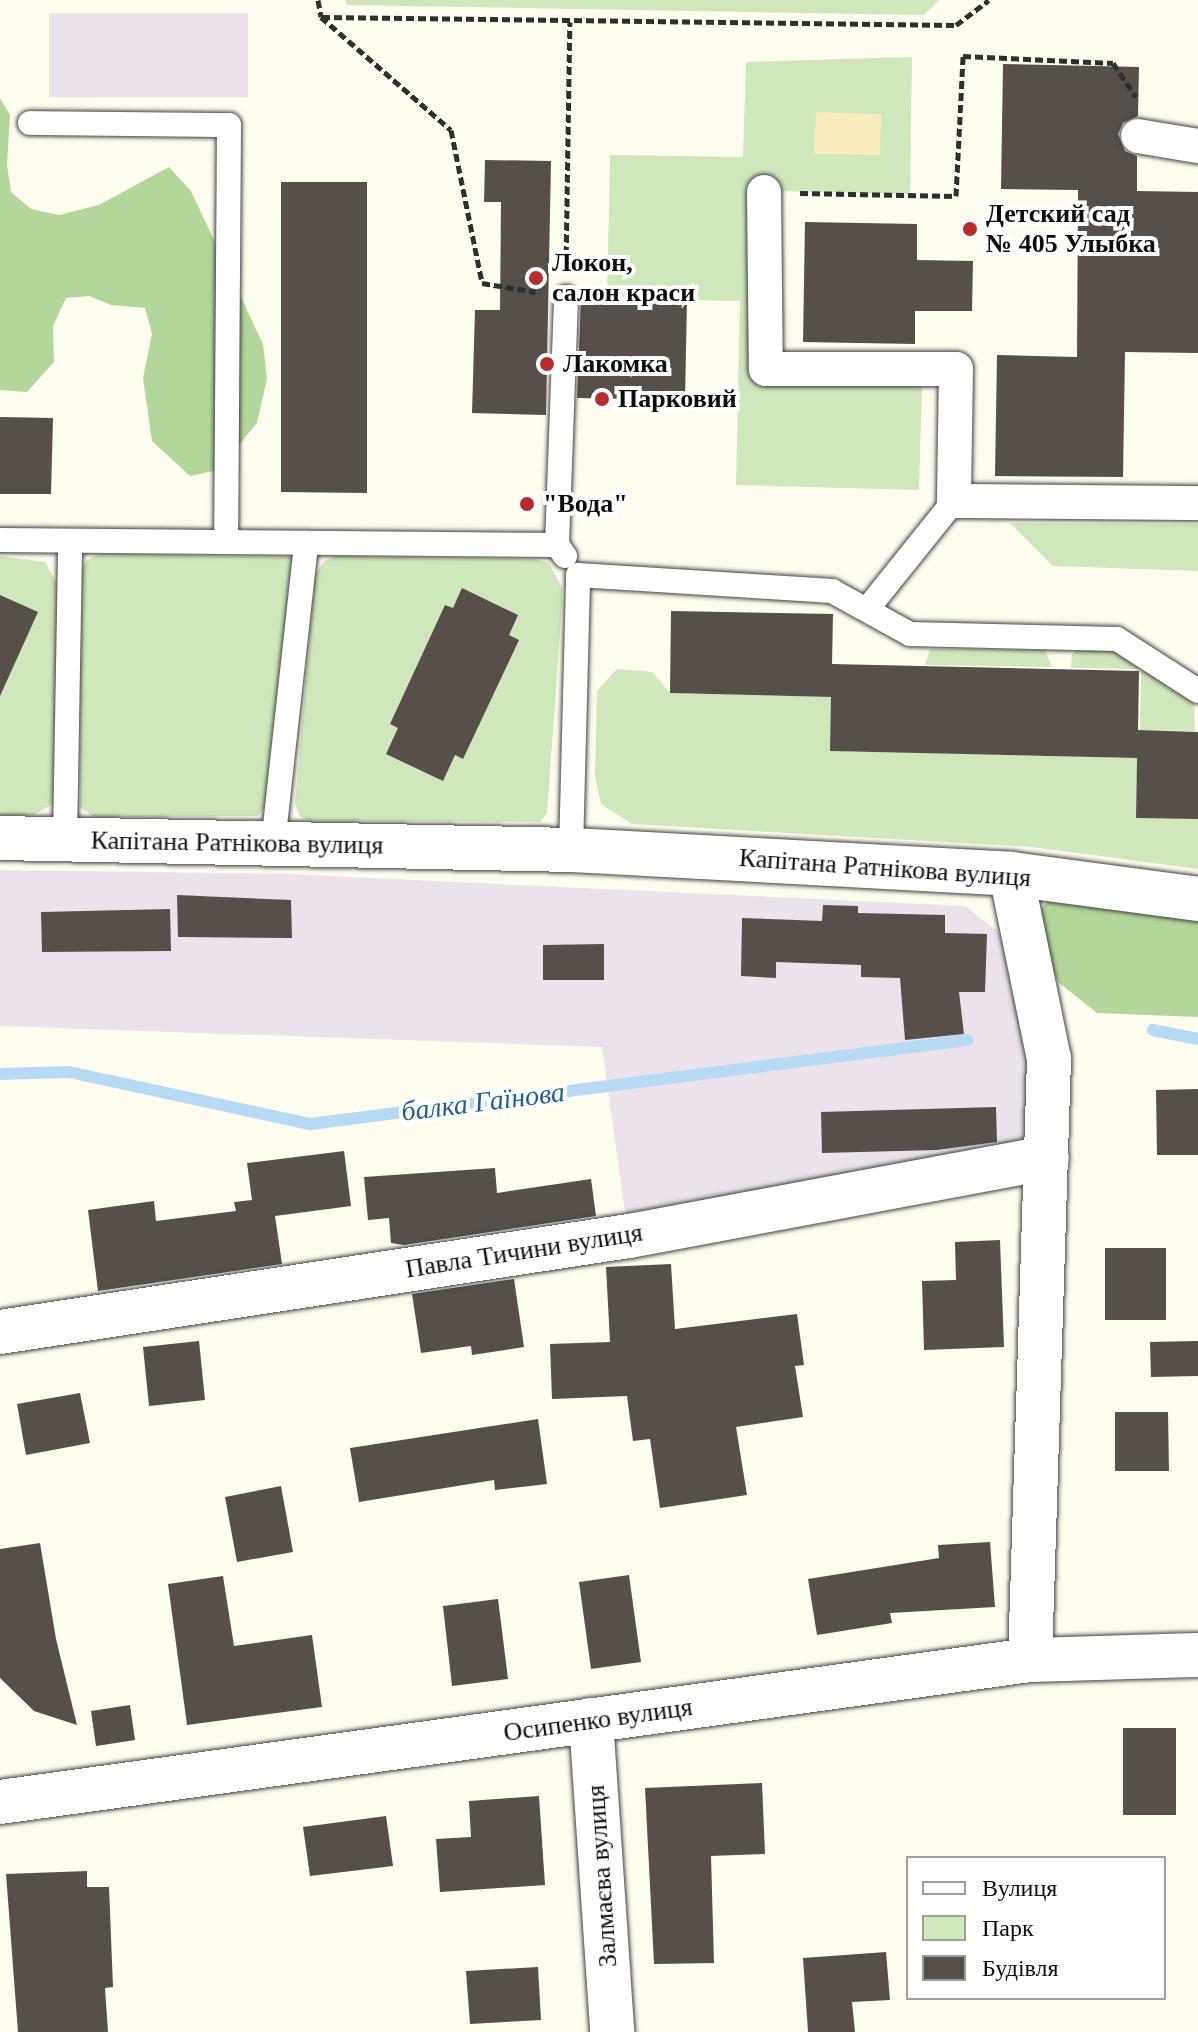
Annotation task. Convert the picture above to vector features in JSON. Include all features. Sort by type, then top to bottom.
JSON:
[{"type":"street","points":[[764,192],[766,369],[956,369],[954,501],[1198,503]]},
{"type":"street","name":"Капітана Ратнікова вулиця","points":[[0,838],[571,850],[1011,874],[1198,899]]},
{"type":"street","points":[[1011,874],[1049,1059],[1030,1660]]},
{"type":"street","name":"Павла Тичини вулиця","points":[[0,1332],[629,1236],[1047,1158]]},
{"type":"street","name":"Осипенко вулиця","points":[[0,1802],[1030,1660],[1198,1655]]},
{"type":"street","name":"Залмаєва вулиця","points":[[591,1720],[612,2032]]},
{"type":"lane","points":[[30,123],[229,125],[226,541]]},
{"type":"lane","points":[[566,297],[557,545],[578,575],[571,850]]},
{"type":"lane","points":[[869,607],[954,501]]},
{"type":"lane","points":[[0,540],[557,545]]},
{"type":"lane","points":[[65,839],[70,541]]},
{"type":"lane","points":[[273,844],[306,543]]},
{"type":"lane","points":[[578,575],[832,591],[869,607],[910,634],[1117,639],[1198,691]]},
{"type":"path","points":[[318,0],[321,17],[451,130],[482,283],[566,297],[570,22]]},
{"type":"path","points":[[321,17],[956,25],[989,0]]},
{"type":"path","points":[[764,192],[956,196],[963,56],[1113,63],[1167,141]]},
{"type":"shaded area","points":[[49,13],[248,13],[248,97],[49,97]]},
{"type":"shaded area","points":[[0,870],[286,874],[965,906],[1000,933],[1023,986],[1038,1051],[1021,1148],[627,1226],[602,1047],[0,1026]]},
{"type":"green space","points":[[345,0],[939,0],[924,15],[347,5]]},
{"type":"green space","points":[[912,57],[910,194],[776,191],[772,380],[922,384],[919,490],[736,485],[740,301],[607,298],[610,155],[743,157],[746,62]]},
{"type":"green space","points":[[0,98],[10,115],[7,165],[11,192],[31,209],[59,215],[99,205],[169,167],[191,191],[263,344],[267,379],[257,423],[218,470],[190,476],[152,441],[143,378],[152,334],[145,308],[111,305],[89,296],[66,298],[53,326],[54,362],[27,392],[0,390]]},
{"type":"green space","points":[[1010,523],[1198,524],[1198,571],[1053,566]]},
{"type":"green space","points":[[100,554],[292,557],[265,808],[258,816],[94,817],[80,807],[79,574],[87,560]]},
{"type":"green space","points":[[0,556],[45,562],[58,585],[53,804],[33,815],[0,815]]},
{"type":"green space","points":[[337,556],[535,559],[549,563],[562,588],[562,605],[547,813],[540,822],[310,821],[300,816],[295,804],[315,575],[324,561]]},
{"type":"green space","points":[[930,649],[1045,650],[1052,667],[925,665]]},
{"type":"green space","points":[[1079,649],[1122,649],[1194,697],[1195,731],[1140,730],[1141,669],[1071,668],[1072,654]]},
{"type":"green space","points":[[617,669],[652,672],[670,693],[831,697],[831,751],[1137,758],[1136,818],[1198,819],[1198,869],[1032,847],[632,824],[601,804],[595,777],[597,691]]},
{"type":"green space","points":[[1051,898],[1198,920],[1198,1017],[1097,1013],[1058,982],[1038,935],[1041,909]]},
{"type":"sand","points":[[816,112],[881,114],[880,155],[814,154]]},
{"type":"building","points":[[1003,64],[1139,67],[1138,116],[1123,123],[1118,134],[1125,151],[1137,156],[1137,191],[1198,192],[1198,353],[1125,352],[1123,477],[995,476],[997,355],[1077,357],[1078,190],[1001,189]]},
{"type":"building","points":[[485,160],[551,161],[546,415],[472,413],[475,310],[500,310],[501,202],[484,202]]},
{"type":"building","points":[[281,182],[367,182],[367,493],[281,492]]},
{"type":"building","points":[[805,222],[917,224],[917,260],[973,261],[972,311],[915,311],[915,344],[803,342]]},
{"type":"building","points":[[581,297],[687,299],[685,400],[577,398]]},
{"type":"building","points":[[0,417],[53,418],[51,494],[0,494]]},
{"type":"building","points":[[462,588],[518,615],[509,635],[519,640],[463,759],[455,755],[443,781],[386,754],[398,728],[390,724],[445,605],[453,608]]},
{"type":"building","points":[[0,595],[38,612],[0,696]]},
{"type":"building","points":[[671,611],[833,614],[832,664],[1139,671],[1138,730],[1198,732],[1198,819],[1136,818],[1137,758],[830,751],[831,697],[670,693]]},
{"type":"building","points":[[177,895],[291,900],[292,938],[178,937]]},
{"type":"building","points":[[823,905],[858,906],[858,913],[945,915],[945,933],[987,934],[985,992],[959,992],[964,1034],[905,1040],[900,978],[861,977],[861,965],[776,962],[776,978],[741,976],[742,918],[822,921]]},
{"type":"building","points":[[170,909],[171,951],[42,952],[41,912]]},
{"type":"building","points":[[604,944],[604,980],[543,980],[543,945]]},
{"type":"building","points":[[1198,1089],[1198,1155],[1157,1155],[1156,1090]]},
{"type":"building","points":[[996,1107],[997,1142],[937,1150],[822,1153],[821,1112]]},
{"type":"building","points":[[344,1151],[351,1206],[275,1216],[282,1264],[98,1291],[88,1210],[154,1201],[156,1221],[236,1211],[234,1202],[252,1200],[247,1163]]},
{"type":"building","points":[[495,1168],[497,1193],[591,1179],[596,1216],[404,1245],[391,1243],[389,1218],[368,1220],[364,1177]]},
{"type":"building","points":[[1000,1240],[1004,1347],[924,1350],[922,1281],[956,1280],[955,1242]]},
{"type":"building","points":[[1105,1248],[1166,1248],[1166,1320],[1105,1320]]},
{"type":"building","points":[[671,1264],[675,1329],[797,1314],[804,1365],[795,1366],[803,1417],[736,1427],[747,1495],[660,1508],[650,1439],[633,1441],[627,1396],[552,1399],[550,1344],[610,1342],[606,1267]]},
{"type":"building","points":[[514,1279],[524,1347],[472,1355],[471,1346],[421,1353],[412,1294]]},
{"type":"building","points":[[199,1341],[205,1400],[149,1406],[143,1347]]},
{"type":"building","points":[[1198,1341],[1198,1376],[1151,1377],[1150,1342]]},
{"type":"building","points":[[80,1393],[90,1443],[26,1455],[17,1404]]},
{"type":"building","points":[[1115,1412],[1168,1412],[1169,1471],[1115,1471]]},
{"type":"building","points":[[538,1419],[547,1484],[495,1490],[494,1480],[359,1502],[350,1448]]},
{"type":"building","points":[[281,1486],[293,1552],[237,1562],[225,1497]]},
{"type":"building","points":[[990,1542],[995,1607],[890,1613],[892,1623],[817,1635],[808,1579],[939,1558],[938,1545]]},
{"type":"building","points":[[40,1543],[56,1639],[77,1725],[34,1711],[0,1678],[0,1549]]},
{"type":"building","points":[[629,1575],[641,1662],[591,1669],[579,1582]]},
{"type":"building","points":[[223,1576],[234,1646],[312,1635],[322,1707],[187,1725],[168,1584]]},
{"type":"building","points":[[498,1599],[508,1679],[452,1686],[443,1606]]},
{"type":"building","points":[[130,1705],[135,1740],[96,1746],[91,1711]]},
{"type":"building","points":[[1123,1728],[1176,1728],[1176,1815],[1123,1815]]},
{"type":"building","points":[[762,1783],[765,1854],[711,1856],[714,1963],[654,1964],[645,1788]]},
{"type":"building","points":[[539,1796],[545,1885],[440,1892],[436,1839],[471,1837],[469,1801]]},
{"type":"building","points":[[386,1816],[393,1866],[310,1876],[303,1827]]},
{"type":"building","points":[[87,1871],[87,1887],[109,1887],[113,1987],[105,1988],[108,2032],[18,2032],[6,1874]]},
{"type":"building","points":[[886,1952],[890,2000],[852,2002],[855,2032],[808,2032],[803,1958]]},
{"type":"building","points":[[538,1967],[541,2020],[470,2024],[466,1971]]},
{"type":"waterway","points":[[1153,1030],[1198,1039]]},
{"type":"waterway","name":"балка Гаїнова","points":[[0,1074],[69,1072],[310,1124],[968,1040]]},
{"type":"place","name":"Детский сад № 405 Улыбка","points":[[970,229]]},
{"type":"place","name":"Локон, салон краси","points":[[536,278]]},
{"type":"place","name":"Лакомка","points":[[547,364]]},
{"type":"place","name":"Парковий","points":[[602,399]]},
{"type":"place","name":"\"Вода\"","points":[[527,504]]}]
